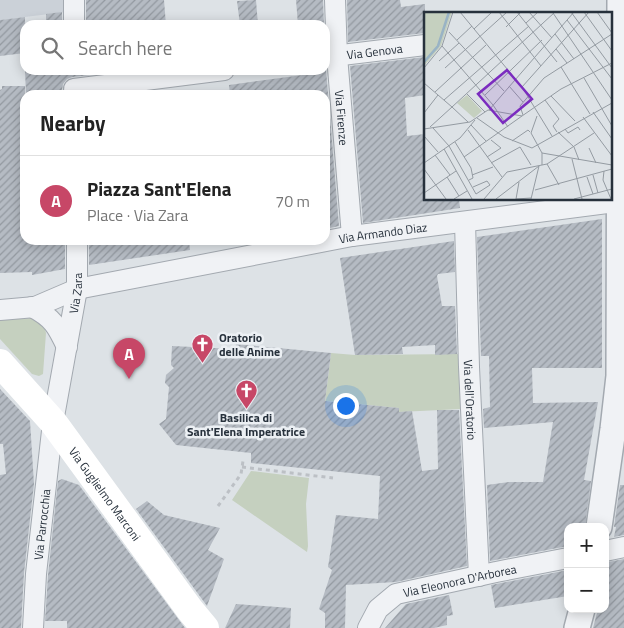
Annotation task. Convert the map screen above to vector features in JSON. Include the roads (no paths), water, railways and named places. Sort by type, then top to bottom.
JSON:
[{"type":"main road","name":"Via Guglielmo Marconi","points":[[0,363],[53,422],[190,610],[206,628]]},
{"type":"street","points":[[74,0],[74,20]]},
{"type":"street","name":"Via Firenze","points":[[335,0],[331,57],[352,236]]},
{"type":"street","points":[[600,523],[622,376],[622,201],[618,16]]},
{"type":"street","name":"Via Genova","points":[[331,57],[424,45]]},
{"type":"street","points":[[74,85],[174,75]]},
{"type":"street","name":"Via Armando Diaz","points":[[330,240],[622,201]]},
{"type":"street","name":"Via dell'Oratorio","points":[[465,222],[479,576]]},
{"type":"street","name":"Via Zara","points":[[53,422],[77,289],[77,245]]},
{"type":"street","name":"Via Armando Diaz","points":[[0,310],[35,307],[77,289],[305,245]]},
{"type":"street","name":"Via Zara","points":[[32,307],[54,322],[67,347]]},
{"type":"street","name":"Via Parrocchia","points":[[33,628],[36,574],[53,422]]},
{"type":"street","points":[[609,550],[624,547]]},
{"type":"street","name":"Via Eleonora D'Arborea","points":[[368,628],[378,609],[396,594],[564,559]]},
{"type":"street","points":[[577,628],[581,613]]},
{"type":"place","name":"Oratorio delle Anime","points":[[203,363]]},
{"type":"place","name":"Piazza Sant'Elena","points":[[129,379]]},
{"type":"place","name":"Basilica di Sant'Elena Imperatrice","points":[[246,409]]}]
